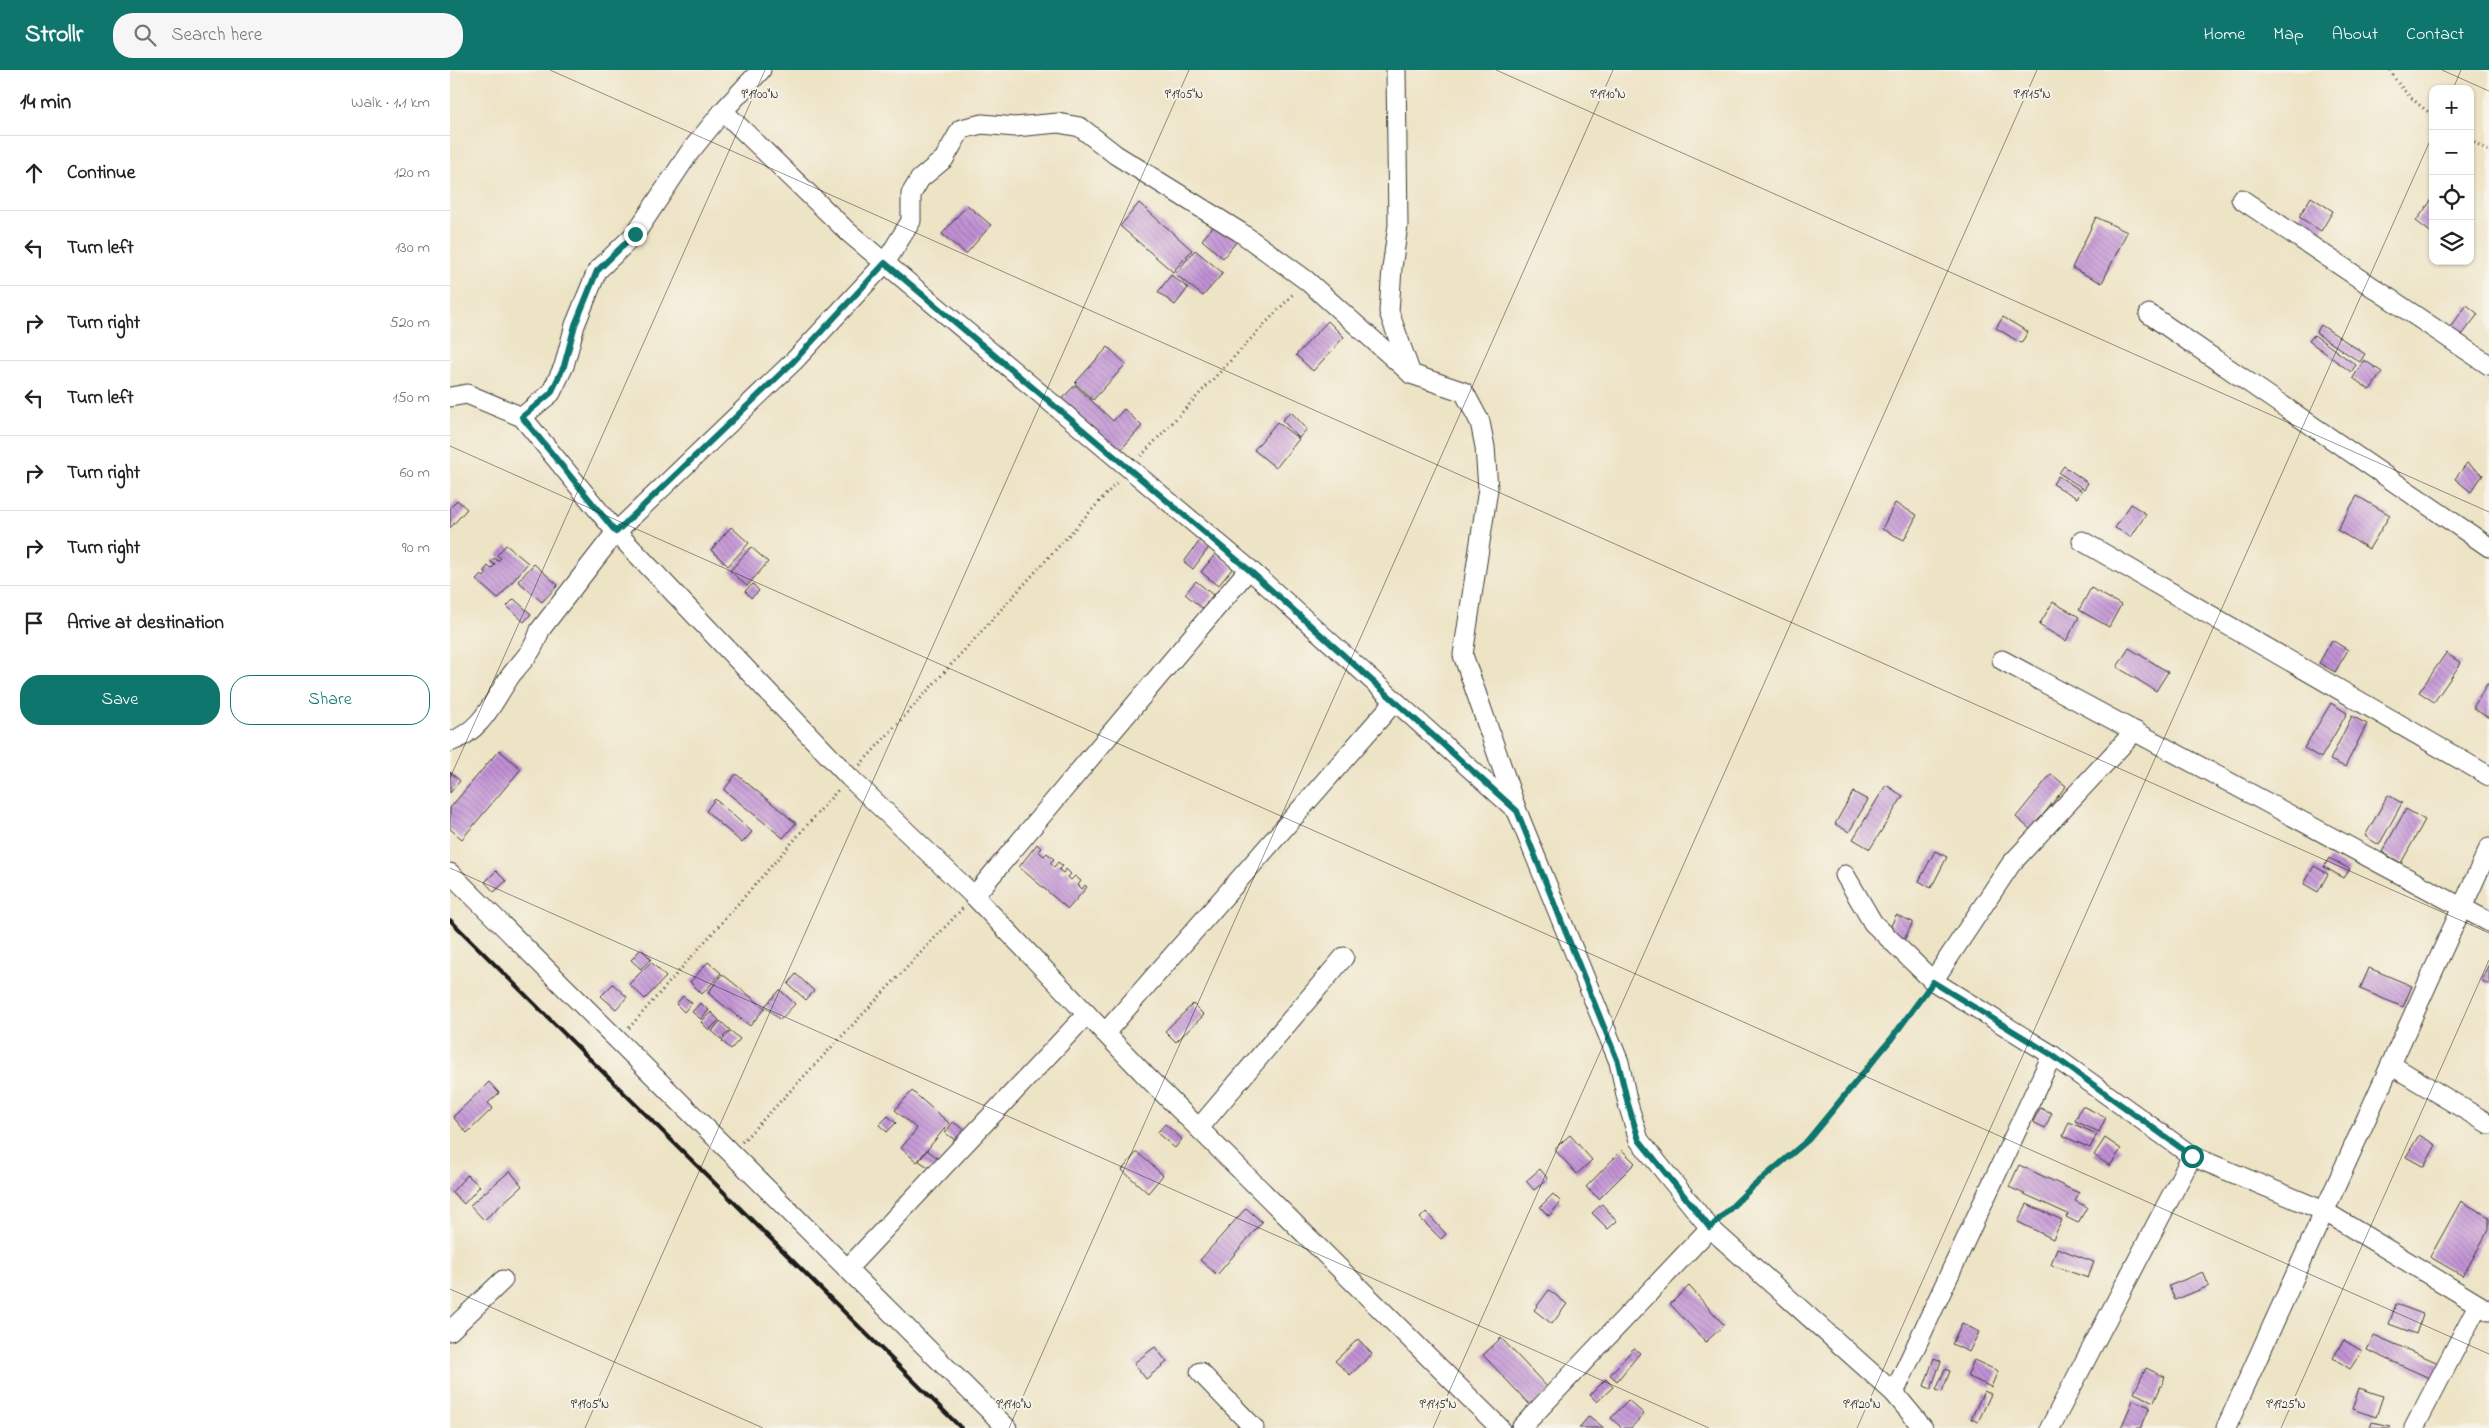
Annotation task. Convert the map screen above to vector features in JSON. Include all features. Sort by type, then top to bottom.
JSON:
[{"type":"street","points":[[522,417],[551,393],[564,366],[575,325],[597,271],[635,234],[689,152],[723,111],[761,70]]},
{"type":"street","points":[[1396,70],[1398,225],[1392,268],[1389,312],[1411,374]]},
{"type":"street","points":[[723,111],[848,232],[1249,570],[1517,811]]},
{"type":"street","points":[[450,742],[488,714],[512,675],[534,648],[540,630],[616,532],[794,361],[885,263],[911,221],[911,194],[920,179],[944,159],[961,129],[982,124],[1015,127],[1058,123],[1080,127],[1116,155],[1240,232],[1306,280],[1411,374],[1464,392],[1480,422],[1485,448],[1488,489],[1463,655],[1517,811],[1618,1062],[1639,1140],[1710,1228],[1894,1393],[1923,1428]]},
{"type":"street","points":[[2241,199],[2489,365]]},
{"type":"street","points":[[2149,314],[2489,547]]},
{"type":"street","points":[[450,397],[467,394],[522,417],[616,532],[849,777],[974,896],[1105,1033],[1500,1428]]},
{"type":"street","points":[[2082,541],[2489,776]]},
{"type":"street","points":[[974,896],[1249,570]]},
{"type":"street","points":[[2002,660],[2489,922]]},
{"type":"street","points":[[1105,1033],[1395,701]]},
{"type":"street","points":[[1933,982],[2011,864],[2135,731]]},
{"type":"street","points":[[2226,1428],[2489,848]]},
{"type":"street","points":[[450,873],[1007,1428]]},
{"type":"street","points":[[1845,875],[1873,923],[1933,982],[2052,1055],[2192,1156],[2324,1212],[2483,1308],[2414,1428]]},
{"type":"street","points":[[1199,1128],[1344,957]]},
{"type":"street","points":[[848,1269],[1087,1014]]},
{"type":"street","points":[[1894,1393],[2052,1055]]},
{"type":"street","points":[[2391,1065],[2489,1124]]},
{"type":"street","points":[[2050,1428],[2192,1156]]},
{"type":"street","points":[[1521,1428],[1710,1228]]},
{"type":"street","points":[[450,1331],[503,1280]]},
{"type":"street","points":[[1200,1372],[1254,1428]]},
{"type":"path","points":[[2391,70],[2393,77],[2429,112]]},
{"type":"path","points":[[2474,142],[2489,151]]},
{"type":"path","points":[[619,1040],[849,777],[1129,468],[1306,280]]},
{"type":"path","points":[[731,1153],[974,896]]},
{"type":"path","points":[[1710,1228],[1749,1190],[1808,1140],[1892,1038],[1933,982]]},
{"type":"building","points":[[2311,197],[2333,211],[2321,231],[2299,217]]},
{"type":"building","points":[[1139,203],[1192,250],[1173,272],[1120,226]]},
{"type":"building","points":[[2429,203],[2429,231],[2416,221]]},
{"type":"building","points":[[967,205],[991,225],[966,254],[942,234]]},
{"type":"building","points":[[2096,217],[2127,232],[2102,283],[2072,268]]},
{"type":"building","points":[[1217,222],[1238,240],[1223,258],[1202,240]]},
{"type":"building","points":[[1195,250],[1223,273],[1203,296],[1175,274]]},
{"type":"building","points":[[1171,275],[1188,288],[1175,305],[1158,292]]},
{"type":"building","points":[[2467,305],[2478,314],[2459,339],[2448,330]]},
{"type":"building","points":[[2003,317],[2028,332],[2021,343],[1996,328]]},
{"type":"building","points":[[1328,321],[1344,337],[1313,371],[1296,355]]},
{"type":"building","points":[[2321,325],[2365,354],[2360,362],[2316,333]]},
{"type":"building","points":[[2314,335],[2356,365],[2351,372],[2309,341]]},
{"type":"building","points":[[1108,347],[1126,364],[1093,400],[1075,383]]},
{"type":"building","points":[[2364,360],[2382,372],[2370,390],[2353,378]]},
{"type":"building","points":[[1075,385],[1113,421],[1124,409],[1142,426],[1118,453],[1061,400]]},
{"type":"building","points":[[1291,412],[1307,429],[1299,438],[1282,420]]},
{"type":"building","points":[[1277,422],[1299,439],[1276,468],[1254,450]]},
{"type":"building","points":[[2467,463],[2483,475],[2471,492],[2455,479]]},
{"type":"building","points":[[2064,466],[2088,483],[2084,489],[2059,473]]},
{"type":"building","points":[[2058,476],[2082,491],[2077,498],[2053,484]]},
{"type":"building","points":[[2357,496],[2390,515],[2369,549],[2337,530]]},
{"type":"building","points":[[457,500],[467,509],[450,528],[450,508]]},
{"type":"building","points":[[1895,503],[1917,515],[1904,540],[1882,529]]},
{"type":"building","points":[[2131,504],[2146,514],[2131,537],[2115,528]]},
{"type":"building","points":[[731,527],[749,543],[728,566],[711,550]]},
{"type":"building","points":[[1201,539],[1210,546],[1193,569],[1184,562]]},
{"type":"building","points":[[506,545],[528,563],[498,599],[476,580],[481,575],[484,577],[487,573],[484,571],[488,566],[491,569],[495,565],[491,562],[494,558],[498,561],[501,558],[497,555]]},
{"type":"building","points":[[751,547],[768,562],[747,586],[730,571]]},
{"type":"building","points":[[1216,553],[1233,568],[1218,586],[1201,572]]},
{"type":"building","points":[[534,564],[558,585],[542,602],[518,581]]},
{"type":"building","points":[[1196,581],[1213,595],[1202,608],[1185,594]]},
{"type":"building","points":[[753,584],[759,591],[751,598],[745,591]]},
{"type":"building","points":[[2091,588],[2121,605],[2109,627],[2079,610]]},
{"type":"building","points":[[514,599],[531,614],[524,622],[507,606]]},
{"type":"building","points":[[2053,602],[2079,617],[2066,641],[2039,625]]},
{"type":"building","points":[[2332,640],[2348,650],[2335,672],[2319,663]]},
{"type":"building","points":[[2129,648],[2168,672],[2156,691],[2117,667]]},
{"type":"building","points":[[2446,653],[2461,663],[2434,702],[2419,692]]},
{"type":"building","points":[[2487,684],[2489,685],[2489,718],[2473,708]]},
{"type":"building","points":[[2331,703],[2347,713],[2321,758],[2304,748]]},
{"type":"building","points":[[2352,716],[2367,724],[2345,767],[2330,760]]},
{"type":"building","points":[[499,750],[521,769],[462,839],[450,829],[450,808]]},
{"type":"building","points":[[450,772],[460,781],[450,793]]},
{"type":"building","points":[[736,774],[796,823],[783,838],[724,790]]},
{"type":"building","points":[[2051,774],[2066,786],[2031,830],[2016,817]]},
{"type":"building","points":[[1886,785],[1903,796],[1870,849],[1853,839]]},
{"type":"building","points":[[1853,792],[1868,800],[1849,832],[1835,824]]},
{"type":"building","points":[[2388,795],[2402,803],[2379,845],[2365,836]]},
{"type":"building","points":[[715,799],[752,832],[742,843],[706,811]]},
{"type":"building","points":[[2406,809],[2425,820],[2401,863],[2382,852]]},
{"type":"building","points":[[1037,844],[1041,848],[1038,851],[1044,856],[1047,853],[1054,859],[1050,863],[1054,867],[1058,862],[1063,866],[1059,870],[1063,873],[1066,869],[1071,874],[1068,877],[1071,880],[1075,876],[1081,881],[1078,885],[1082,889],[1085,885],[1087,887],[1068,909],[1019,867]]},
{"type":"building","points":[[1935,851],[1947,857],[1931,888],[1919,881]]},
{"type":"building","points":[[2329,858],[2350,869],[2344,878],[2324,867]]},
{"type":"building","points":[[2314,866],[2328,874],[2318,892],[2304,884]]},
{"type":"building","points":[[496,871],[506,881],[494,892],[485,882]]},
{"type":"building","points":[[1896,915],[1913,922],[1903,942],[1887,935]]},
{"type":"building","points":[[641,949],[651,959],[641,969],[631,960]]},
{"type":"building","points":[[651,962],[666,977],[645,999],[629,984]]},
{"type":"building","points":[[708,962],[721,973],[702,994],[690,982]]},
{"type":"building","points":[[2489,964],[2489,985],[2481,980]]},
{"type":"building","points":[[2369,968],[2412,986],[2403,1007],[2360,989]]},
{"type":"building","points":[[722,974],[765,1008],[750,1026],[708,993]]},
{"type":"building","points":[[796,974],[814,991],[806,1000],[788,984]]},
{"type":"building","points":[[613,984],[627,997],[616,1009],[601,996]]},
{"type":"building","points":[[780,990],[795,1004],[780,1020],[765,1006]]},
{"type":"building","points":[[683,996],[692,1003],[684,1012],[676,1004]]},
{"type":"building","points":[[700,1003],[709,1010],[701,1019],[692,1012]]},
{"type":"building","points":[[1193,1004],[1204,1015],[1176,1042],[1165,1031]]},
{"type":"building","points":[[711,1012],[719,1020],[709,1030],[701,1022]]},
{"type":"building","points":[[720,1021],[730,1030],[721,1039],[712,1031]]},
{"type":"building","points":[[731,1031],[740,1039],[731,1049],[722,1041]]},
{"type":"building","points":[[489,1082],[499,1093],[488,1103],[493,1108],[467,1133],[453,1117]]},
{"type":"building","points":[[912,1091],[949,1123],[917,1162],[901,1148],[917,1129],[895,1110]]},
{"type":"building","points":[[2082,1106],[2106,1117],[2099,1132],[2075,1121]]},
{"type":"building","points":[[2040,1108],[2052,1113],[2045,1128],[2033,1122]]},
{"type":"building","points":[[888,1116],[896,1123],[887,1132],[879,1125]]},
{"type":"building","points":[[953,1122],[968,1132],[961,1144],[945,1133]]},
{"type":"building","points":[[2069,1122],[2097,1134],[2090,1148],[2063,1136]]},
{"type":"building","points":[[1165,1124],[1182,1139],[1175,1148],[1157,1133]]},
{"type":"building","points":[[1570,1135],[1592,1160],[1577,1174],[1554,1149]]},
{"type":"building","points":[[2419,1135],[2436,1145],[2424,1167],[2406,1157]]},
{"type":"building","points":[[2105,1138],[2121,1149],[2110,1166],[2094,1155]]},
{"type":"building","points":[[927,1150],[940,1160],[933,1170],[919,1161]]},
{"type":"building","points":[[1622,1150],[1635,1163],[1599,1199],[1586,1187]]},
{"type":"building","points":[[1137,1152],[1163,1175],[1148,1193],[1122,1170]]},
{"type":"building","points":[[2019,1165],[2079,1193],[2075,1201],[2087,1207],[2078,1223],[2066,1217],[2068,1214],[2009,1187]]},
{"type":"building","points":[[1540,1169],[1548,1179],[1534,1190],[1526,1181]]},
{"type":"building","points":[[510,1171],[522,1186],[484,1220],[470,1205]]},
{"type":"building","points":[[467,1175],[480,1186],[464,1204],[452,1192]]},
{"type":"building","points":[[1553,1194],[1561,1202],[1549,1216],[1540,1207]]},
{"type":"building","points":[[2461,1201],[2489,1217],[2489,1229],[2463,1276],[2430,1257]]},
{"type":"building","points":[[1602,1204],[1617,1221],[1608,1229],[1592,1213]]},
{"type":"building","points":[[2027,1204],[2062,1220],[2053,1239],[2018,1222]]},
{"type":"building","points":[[1246,1208],[1262,1222],[1217,1275],[1200,1260]]},
{"type":"building","points":[[1426,1212],[1446,1234],[1441,1239],[1420,1218]]},
{"type":"building","points":[[2057,1248],[2094,1262],[2088,1278],[2051,1265]]},
{"type":"building","points":[[2203,1272],[2209,1286],[2175,1300],[2169,1286]]},
{"type":"building","points":[[1689,1286],[1724,1325],[1706,1342],[1670,1304]]},
{"type":"building","points":[[1549,1290],[1567,1304],[1552,1324],[1534,1310]]},
{"type":"building","points":[[2396,1304],[2423,1314],[2416,1334],[2389,1324]]},
{"type":"building","points":[[1962,1323],[1979,1332],[1969,1352],[1952,1344]]},
{"type":"building","points":[[2374,1335],[2443,1365],[2436,1381],[2367,1350]]},
{"type":"building","points":[[1501,1338],[1550,1390],[1532,1407],[1483,1355]]},
{"type":"building","points":[[1358,1339],[1372,1354],[1350,1375],[1335,1361]]},
{"type":"building","points":[[2344,1340],[2362,1351],[2350,1369],[2333,1358]]},
{"type":"building","points":[[1155,1347],[1167,1362],[1146,1379],[1134,1363]]},
{"type":"building","points":[[1634,1348],[1640,1353],[1617,1381],[1610,1375]]},
{"type":"building","points":[[1934,1358],[1941,1361],[1931,1389],[1924,1386]]},
{"type":"building","points":[[1974,1360],[1998,1371],[1991,1387],[1967,1376]]},
{"type":"building","points":[[2146,1368],[2165,1377],[2154,1402],[2134,1393]]},
{"type":"building","points":[[1945,1369],[1950,1371],[1942,1392],[1936,1390]]},
{"type":"building","points":[[1606,1379],[1613,1387],[1597,1402],[1590,1395]]},
{"type":"building","points":[[2359,1388],[2383,1396],[2376,1417],[2352,1409]]},
{"type":"building","points":[[1984,1391],[1991,1394],[1978,1422],[1971,1419]]},
{"type":"building","points":[[1628,1400],[1644,1414],[1631,1428],[1622,1428],[1611,1418]]},
{"type":"building","points":[[2133,1400],[2150,1407],[2141,1428],[2121,1428]]},
{"type":"building","points":[[1589,1416],[1604,1428],[1579,1428]]},
{"type":"building","points":[[2372,1422],[2390,1426],[2389,1428],[2370,1428]]},
{"type":"railway","points":[[450,920],[961,1428]]},
{"type":"route","points":[[635,234],[597,271],[575,325],[564,366],[551,393],[522,417],[616,532],[794,361],[885,263],[1249,570],[1517,811],[1618,1062],[1639,1140],[1710,1228],[1749,1190],[1808,1140],[1892,1038],[1933,982],[2052,1055],[2192,1156]]}]
